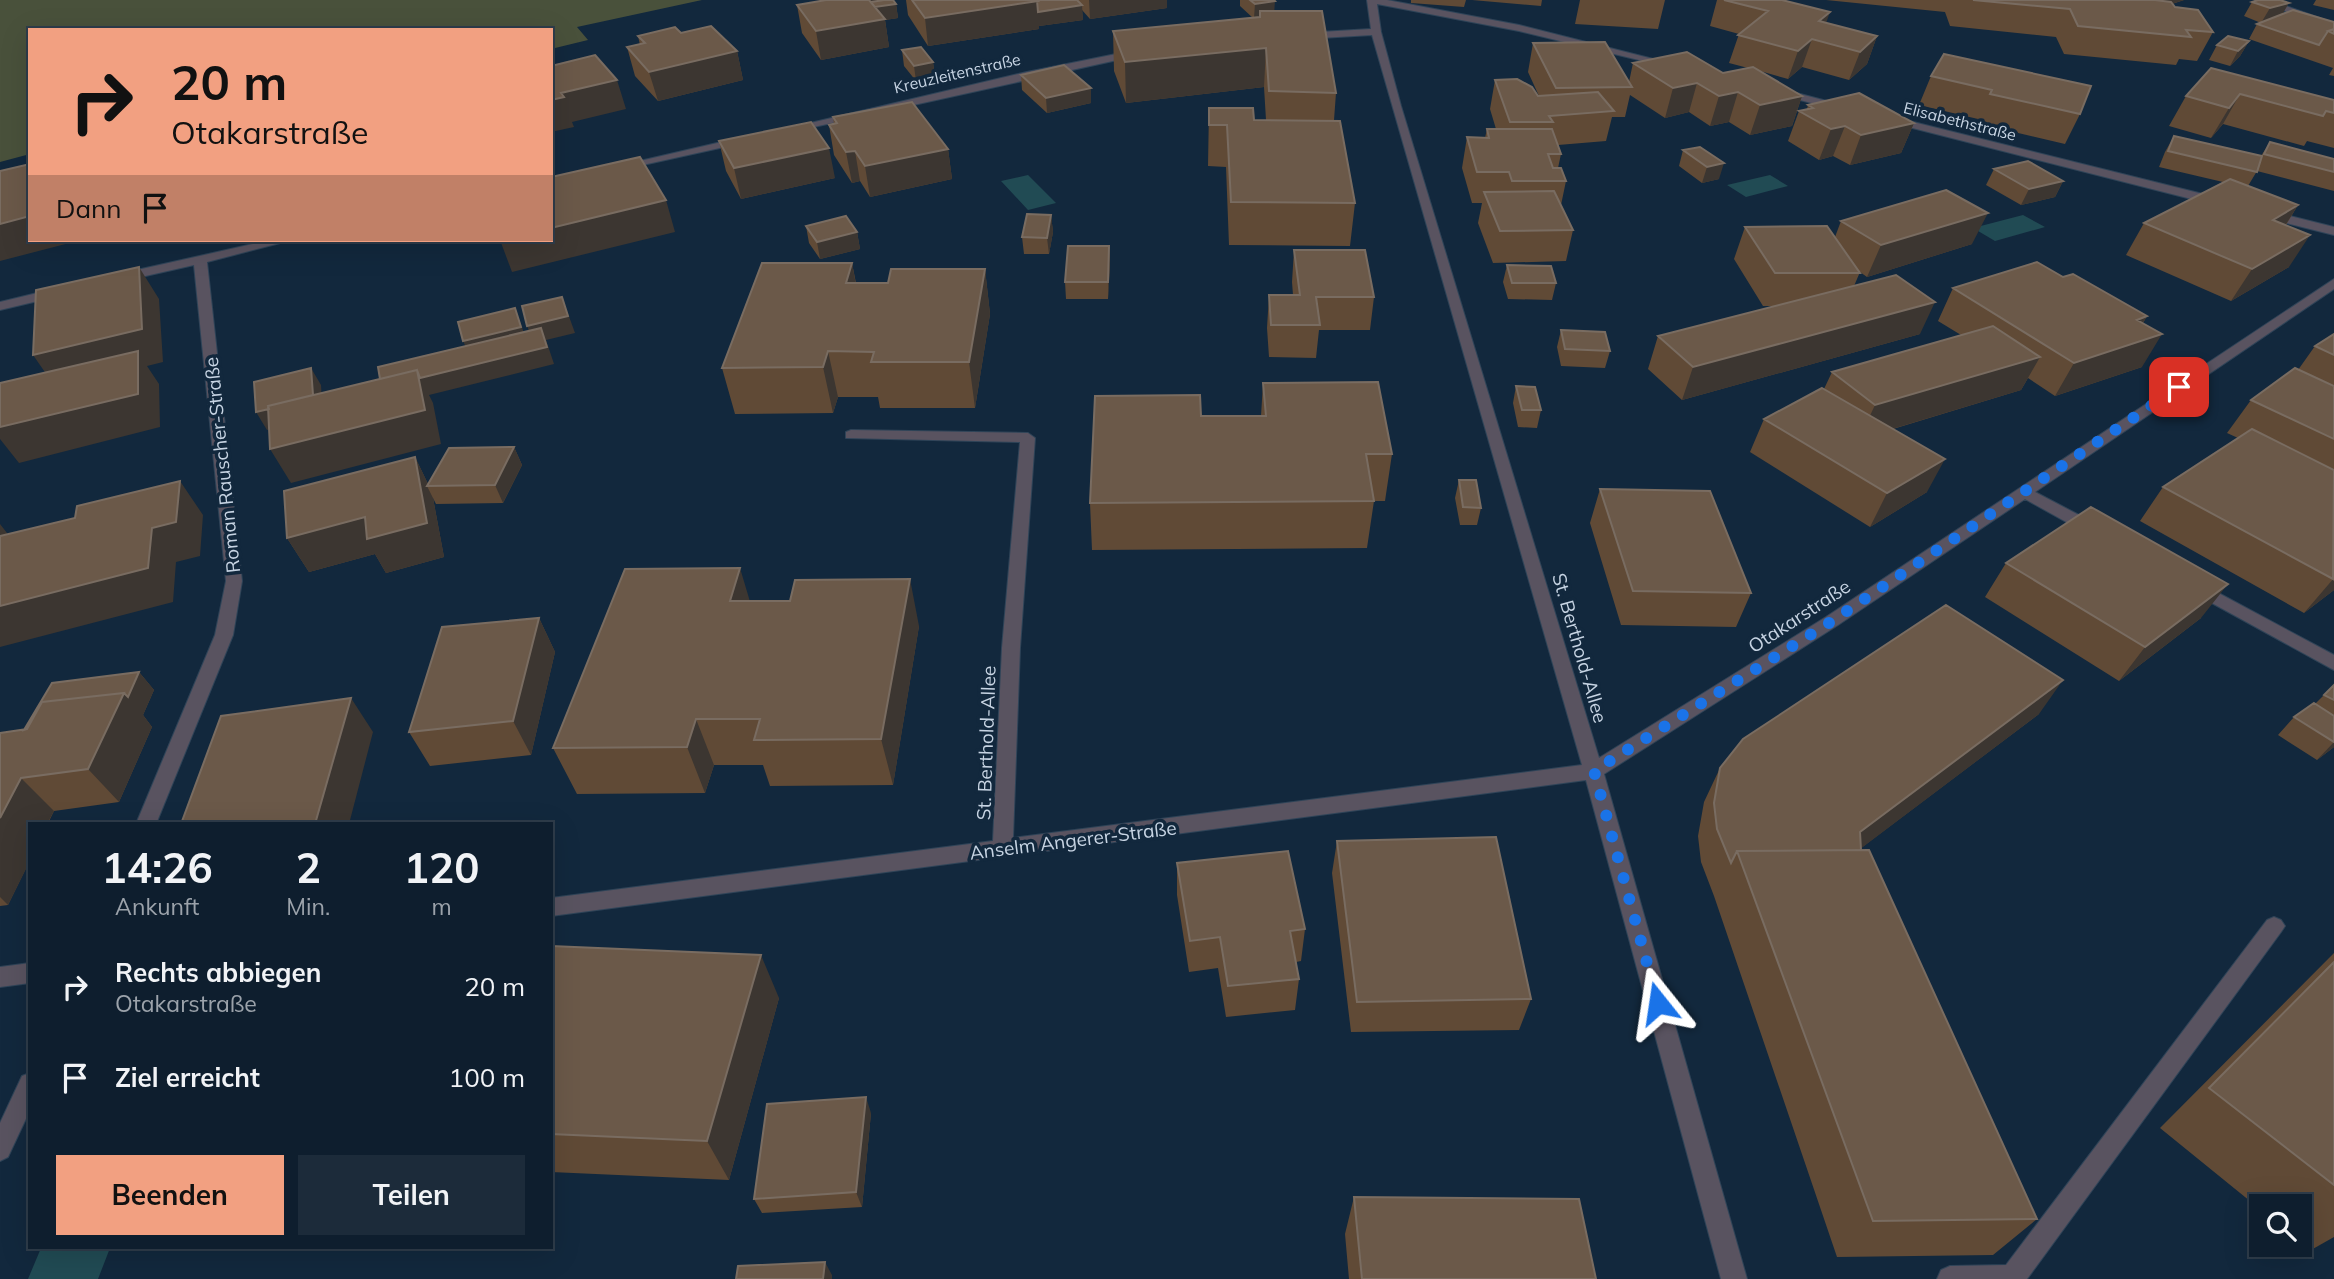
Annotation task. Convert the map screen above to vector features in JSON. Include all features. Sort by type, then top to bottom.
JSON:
[{"type":"street","points":[[1372,0],[1519,28],[1683,68]]},
{"type":"street","name":"St. Berthold-Allee","points":[[1372,0],[1376,32],[1594,771],[1734,1279]]},
{"type":"street","points":[[2260,0],[2334,26]]},
{"type":"street","points":[[1294,36],[1376,32]]},
{"type":"street","name":"Kreuzleitenstraße","points":[[780,131],[1027,75],[1153,51]]},
{"type":"street","points":[[1764,88],[1859,112]]},
{"type":"street","name":"Elisabethstraße","points":[[1873,115],[2232,205]]},
{"type":"street","points":[[605,170],[754,137]]},
{"type":"street","points":[[2257,212],[2334,231]]},
{"type":"street","points":[[107,281],[276,242]]},
{"type":"street","name":"Roman Rauscher-Straße","points":[[147,822],[224,635],[234,581],[200,258]]},
{"type":"street","name":"Otakarstraße","points":[[1594,771],[1832,621],[2334,283]]},
{"type":"street","points":[[0,306],[67,290]]},
{"type":"street","name":"St. Berthold-Allee","points":[[851,435],[1028,439],[1011,648],[1003,849]]},
{"type":"street","points":[[2024,492],[2108,538]]},
{"type":"street","points":[[2179,578],[2334,663]]},
{"type":"street","name":"Anselm Angerer-Straße","points":[[553,906],[1594,771]]},
{"type":"street","points":[[1950,1279],[2012,1279],[2274,926]]},
{"type":"street","points":[[0,977],[28,973]]},
{"type":"street","points":[[0,1149],[28,1088]]},
{"type":"shaded area","points":[[0,0],[702,0],[577,27],[588,40],[553,49],[553,28],[28,28],[28,155],[0,162]]},
{"type":"shaded area","points":[[1028,175],[1056,203],[1028,210],[1001,181]]},
{"type":"shaded area","points":[[1770,175],[1788,186],[1746,197],[1727,185]]},
{"type":"shaded area","points":[[2023,215],[2045,227],[1995,241],[1973,228]]},
{"type":"shaded area","points":[[41,1249],[110,1249],[98,1279],[28,1279]]},
{"type":"building","points":[[826,0],[869,0],[885,19],[816,31],[797,5]]},
{"type":"building","points":[[893,0],[896,4],[875,7],[871,2]]},
{"type":"building","points":[[912,0],[1037,0],[1038,1],[925,18]]},
{"type":"building","points":[[1037,0],[1077,0],[1082,5],[1038,12]]},
{"type":"building","points":[[1250,0],[1274,0],[1275,1],[1255,4]]},
{"type":"building","points":[[1724,0],[1782,0],[1830,12],[1819,21],[1877,36],[1860,52],[1812,39],[1798,51],[1738,35],[1768,11]]},
{"type":"building","points":[[1973,0],[2171,2],[2175,7],[2198,10],[2213,32],[2186,30],[2191,37],[2078,26],[2070,9]]},
{"type":"building","points":[[2280,0],[2289,3],[2270,8],[2252,2]]},
{"type":"building","points":[[2293,10],[2334,22],[2334,29],[2328,31],[2319,45],[2257,24]]},
{"type":"building","points":[[1260,11],[1322,11],[1336,93],[1269,91],[1266,48],[1125,62],[1113,31],[1260,17]]},
{"type":"building","points":[[711,26],[737,51],[649,72],[627,47],[645,43],[638,36],[675,27],[681,33]]},
{"type":"building","points":[[2228,36],[2249,41],[2238,51],[2217,45]]},
{"type":"building","points":[[1605,42],[1632,87],[1556,88],[1533,43]]},
{"type":"building","points":[[921,47],[933,62],[914,66],[902,50]]},
{"type":"building","points":[[1687,52],[1723,73],[1753,67],[1802,96],[1760,105],[1738,92],[1719,96],[1697,83],[1673,88],[1633,63]]},
{"type":"building","points":[[1944,54],[2091,86],[2080,114],[1990,94],[1992,90],[1931,76]]},
{"type":"building","points":[[595,55],[617,80],[561,93],[564,97],[553,100],[553,66]]},
{"type":"building","points":[[1064,65],[1091,88],[1046,98],[1021,75]]},
{"type":"building","points":[[2211,68],[2334,100],[2334,113],[2326,111],[2323,116],[2240,94],[2229,108],[2186,96]]},
{"type":"building","points":[[1517,79],[1532,87],[1538,96],[1598,92],[1614,111],[1549,116],[1553,122],[1510,122],[1495,80]]},
{"type":"building","points":[[1859,93],[1914,123],[1861,135],[1845,126],[1831,129],[1799,111],[1813,108],[1808,105]]},
{"type":"building","points":[[912,102],[948,149],[865,166],[855,151],[846,152],[829,125],[837,123],[833,117]]},
{"type":"building","points":[[1209,108],[1253,108],[1254,120],[1340,121],[1355,203],[1231,202],[1227,125],[1209,125]]},
{"type":"building","points":[[811,122],[829,148],[734,168],[719,141]]},
{"type":"building","points":[[1487,129],[1552,129],[1561,154],[1548,154],[1553,168],[1561,168],[1566,181],[1512,181],[1509,172],[1477,172],[1467,137],[1489,138]]},
{"type":"building","points":[[2174,136],[2262,156],[2257,172],[2168,151]]},
{"type":"building","points":[[2270,142],[2334,159],[2334,172],[2264,154]]},
{"type":"building","points":[[1700,147],[1724,163],[1707,167],[1683,150]]},
{"type":"building","points":[[640,157],[666,200],[553,228],[553,177]]},
{"type":"building","points":[[2028,161],[2063,181],[2029,189],[1994,169]]},
{"type":"building","points":[[28,164],[28,217],[0,224],[0,171]]},
{"type":"building","points":[[2230,179],[2298,205],[2273,220],[2310,235],[2252,269],[2144,223]]},
{"type":"building","points":[[1946,190],[1988,213],[1881,245],[1841,221]]},
{"type":"building","points":[[1554,191],[1573,230],[1500,231],[1484,192]]},
{"type":"building","points":[[1027,214],[1051,215],[1047,238],[1022,237]]},
{"type":"building","points":[[846,216],[857,232],[817,242],[806,226]]},
{"type":"building","points":[[1827,226],[1860,273],[1775,273],[1745,227]]},
{"type":"building","points":[[1068,246],[1109,246],[1108,282],[1065,282]]},
{"type":"building","points":[[1294,250],[1365,250],[1374,297],[1316,297],[1320,325],[1271,325],[1269,295],[1300,295]]},
{"type":"building","points":[[2037,262],[2063,277],[2073,274],[2147,316],[2137,320],[2162,334],[2074,363],[1953,288]]},
{"type":"building","points":[[762,263],[852,263],[846,283],[888,283],[891,269],[985,269],[969,362],[871,362],[874,352],[828,351],[823,367],[722,368]]},
{"type":"building","points":[[1507,265],[1551,266],[1556,283],[1512,283]]},
{"type":"building","points":[[139,267],[142,329],[33,355],[36,290]]},
{"type":"building","points":[[1896,275],[1935,302],[1693,367],[1658,336]]},
{"type":"building","points":[[562,297],[568,316],[527,326],[522,306]]},
{"type":"building","points":[[515,308],[521,327],[463,341],[458,322]]},
{"type":"building","points":[[1993,326],[2040,357],[1875,405],[1832,372]]},
{"type":"building","points":[[541,328],[547,347],[420,378],[417,370],[380,379],[378,367]]},
{"type":"building","points":[[1561,330],[1605,332],[1610,351],[1565,349]]},
{"type":"building","points":[[2334,334],[2334,355],[2315,346]]},
{"type":"building","points":[[138,351],[138,394],[0,427],[0,383]]},
{"type":"building","points":[[311,368],[313,395],[268,406],[269,409],[256,412],[254,382]]},
{"type":"building","points":[[2295,368],[2334,386],[2334,439],[2251,400]]},
{"type":"building","points":[[417,370],[425,410],[270,449],[268,406]]},
{"type":"building","points":[[1378,382],[1392,454],[1366,454],[1374,501],[1090,503],[1095,396],[1200,395],[1201,416],[1266,416],[1263,383]]},
{"type":"building","points":[[1516,386],[1535,387],[1541,410],[1522,410]]},
{"type":"building","points":[[1822,388],[1945,459],[1887,493],[1764,419]]},
{"type":"building","points":[[2252,429],[2334,470],[2333,579],[2163,487]]},
{"type":"building","points":[[514,447],[495,485],[427,486],[449,448]]},
{"type":"building","points":[[415,457],[427,523],[367,539],[365,517],[287,538],[284,491]]},
{"type":"building","points":[[1459,480],[1476,480],[1481,508],[1463,507]]},
{"type":"building","points":[[180,481],[176,522],[152,528],[148,568],[0,606],[0,536],[75,518],[77,506]]},
{"type":"building","points":[[1600,489],[1710,491],[1751,593],[1633,591]]},
{"type":"building","points":[[2091,507],[2228,584],[2145,647],[2006,563]]},
{"type":"building","points":[[740,568],[730,601],[790,601],[795,580],[910,579],[881,739],[754,740],[760,719],[696,719],[687,747],[553,748],[625,569]]},
{"type":"building","points":[[1946,605],[2063,680],[1860,832],[1861,850],[1737,851],[1731,863],[1717,829],[1714,803],[1720,768],[1743,739]]},
{"type":"building","points":[[539,618],[513,721],[409,732],[442,627]]},
{"type":"building","points":[[139,672],[128,697],[124,693],[42,702],[24,730],[52,683]]},
{"type":"building","points":[[2334,685],[2334,700],[2324,695]]},
{"type":"building","points":[[124,693],[88,769],[21,778],[0,818],[0,733],[27,729],[42,702]]},
{"type":"building","points":[[351,698],[316,822],[182,822],[221,716]]},
{"type":"building","points":[[2314,703],[2334,716],[2334,742],[2294,717]]},
{"type":"building","points":[[1496,837],[1531,999],[1357,1002],[1337,841]]},
{"type":"building","points":[[1869,850],[2037,1219],[1873,1221],[1737,851]]},
{"type":"building","points":[[1288,851],[1305,929],[1290,931],[1299,979],[1228,986],[1220,937],[1190,941],[1177,863]]},
{"type":"building","points":[[553,946],[761,955],[707,1141],[553,1134]]},
{"type":"building","points":[[2334,962],[2334,1185],[2209,1088]]},
{"type":"building","points":[[866,1097],[856,1192],[754,1199],[767,1104]]},
{"type":"building","points":[[1354,1197],[1579,1199],[1596,1279],[1362,1279]]},
{"type":"building","points":[[825,1262],[823,1279],[736,1279],[738,1266]]},
{"type":"route","points":[[1658,1003],[1594,771],[1832,621],[2179,387]]}]
